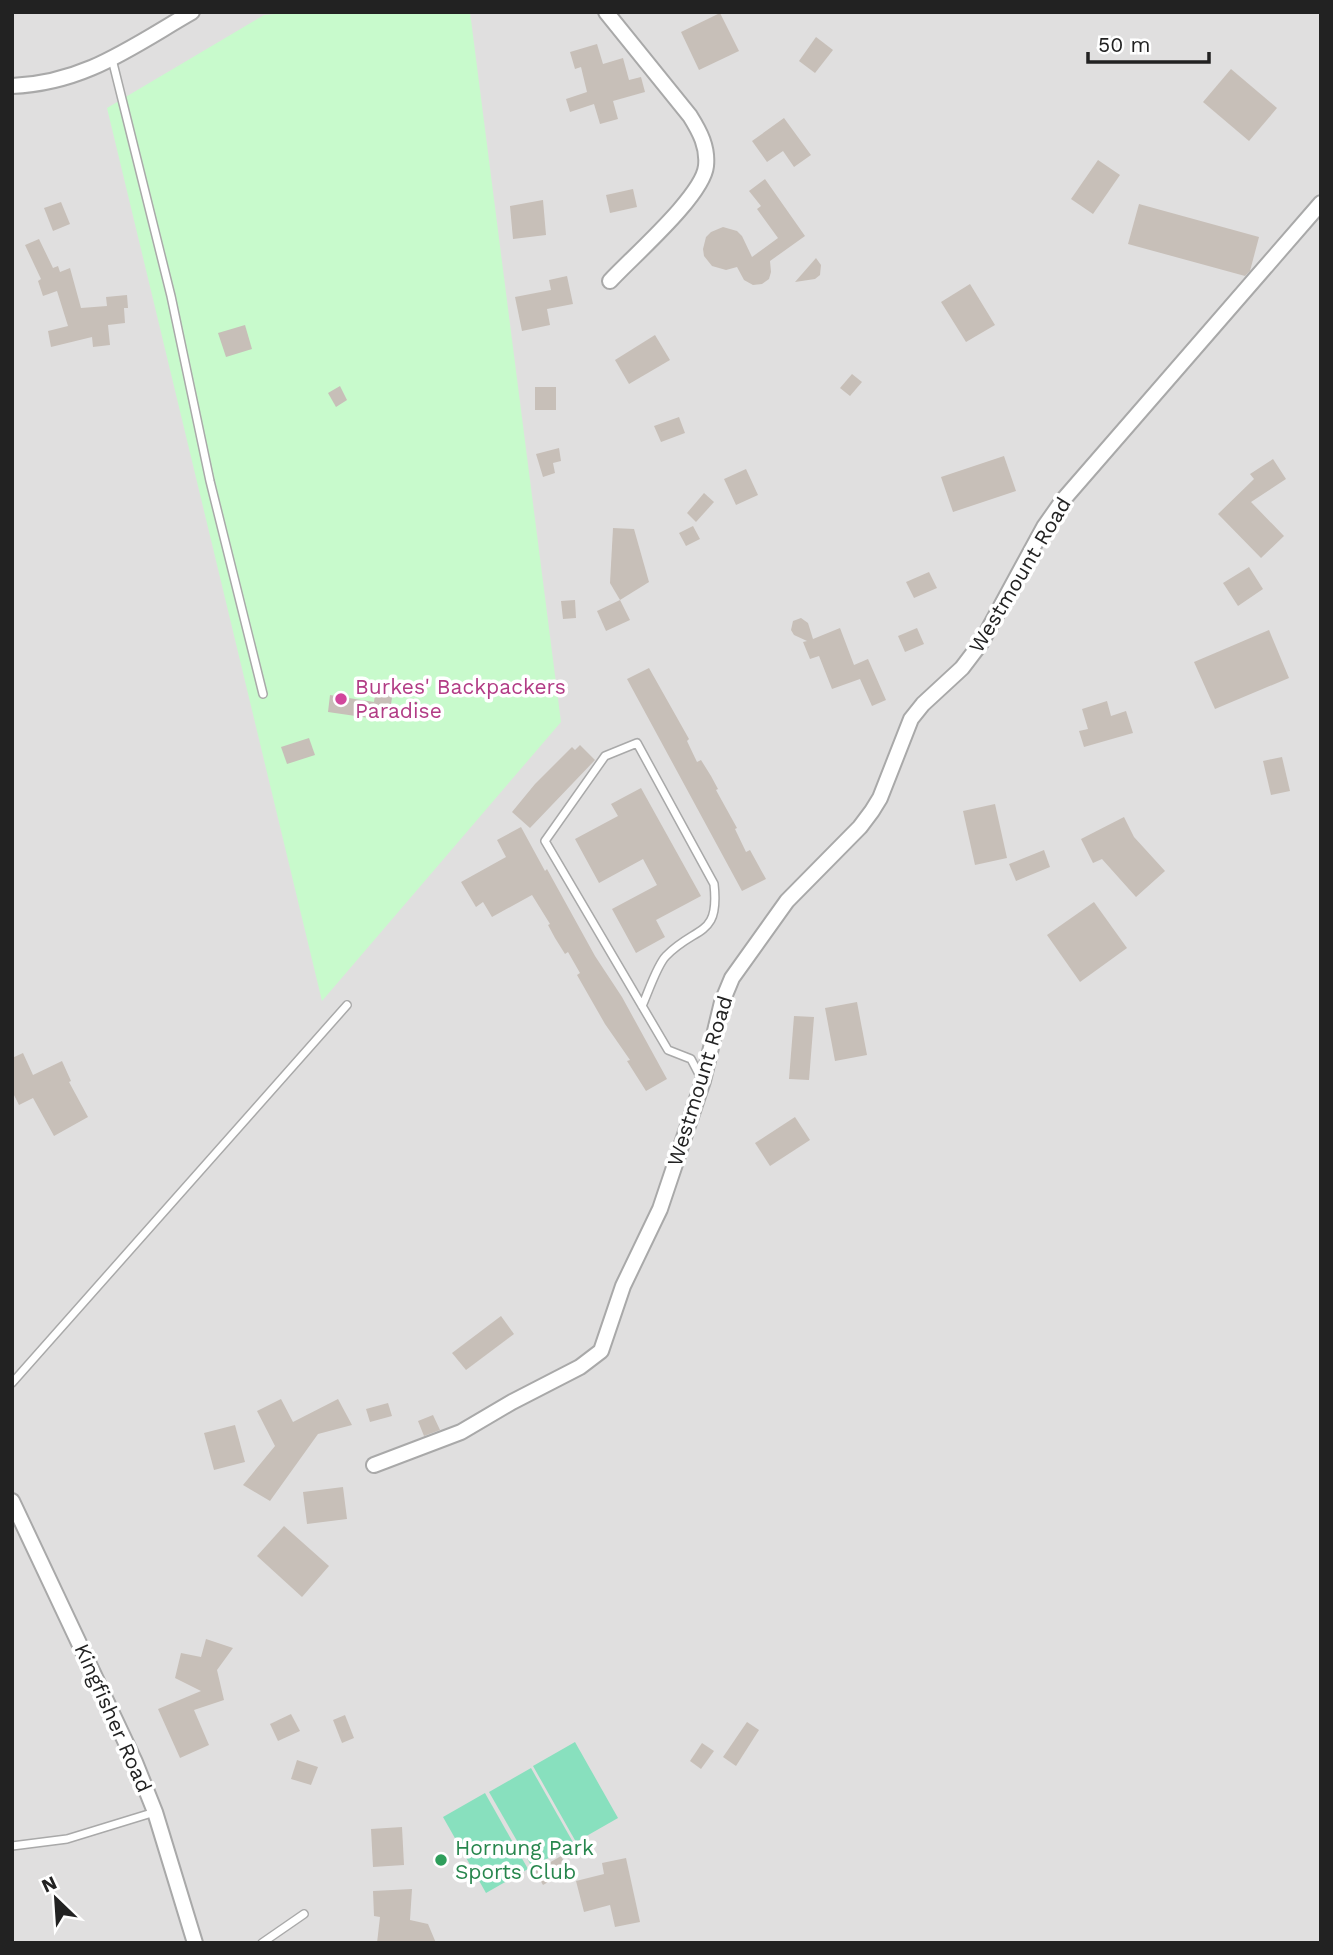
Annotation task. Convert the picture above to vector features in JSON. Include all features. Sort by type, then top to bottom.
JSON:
[{"type":"street","points":[[12,86],[40,85],[90,71],[192,12]]},
{"type":"street","points":[[606,12],[690,116],[706,150],[706,168],[701,183],[690,198],[610,281]]},
{"type":"street","name":"Westmount Road","points":[[374,1465],[461,1432],[580,1367],[601,1351],[623,1286],[660,1209],[703,1081],[722,1002],[732,978],[787,901],[860,827],[872,811],[880,798],[911,719],[923,704],[962,668],[981,643],[1044,527],[1063,500],[1321,203]]},
{"type":"street","name":"Kingfisher Road","points":[[12,1502],[112,1711],[155,1812],[195,1943]]},
{"type":"lane","points":[[112,59],[171,296],[210,481],[263,694]]},
{"type":"lane","points":[[642,1006],[665,957],[710,924],[717,905],[715,884],[637,743],[605,756],[545,841],[642,1006],[668,1050],[691,1059],[703,1081]]},
{"type":"lane","points":[[12,1382],[347,1004]]},
{"type":"lane","points":[[12,1846],[66,1839],[155,1812]]},
{"type":"lane","points":[[262,1943],[304,1914]]},
{"type":"shaded area","points":[[12,12],[1321,12],[1321,1943],[12,1943]]},
{"type":"green space","points":[[298,12],[470,12],[561,722],[322,1001],[107,108],[264,15]]},
{"type":"green space","points":[[575,1742],[618,1818],[576,1842],[533,1766]]},
{"type":"green space","points":[[531,1768],[574,1844],[532,1867],[489,1792]]},
{"type":"green space","points":[[485,1793],[528,1869],[486,1893],[443,1817]]},
{"type":"building","points":[[720,13],[739,51],[699,70],[681,32]]},
{"type":"building","points":[[816,37],[833,50],[815,73],[799,61]]},
{"type":"building","points":[[597,44],[603,64],[623,58],[629,80],[641,77],[645,92],[613,101],[618,119],[600,124],[594,104],[570,112],[566,99],[587,92],[581,67],[575,69],[570,52]]},
{"type":"building","points":[[1231,69],[1277,108],[1249,141],[1203,102]]},
{"type":"building","points":[[784,118],[811,155],[794,167],[783,151],[767,162],[752,141]]},
{"type":"building","points":[[1098,160],[1120,175],[1093,214],[1071,199]]},
{"type":"building","points":[[765,179],[805,236],[770,261],[769,279],[762,284],[753,285],[744,280],[737,267],[726,270],[712,266],[704,256],[703,249],[706,237],[723,227],[737,231],[742,236],[752,257],[778,238],[757,209],[761,206],[749,191]]},
{"type":"building","points":[[633,189],[637,207],[610,213],[606,195]]},
{"type":"building","points":[[543,200],[546,235],[513,239],[510,206]]},
{"type":"building","points":[[61,202],[70,224],[53,231],[44,208]]},
{"type":"building","points":[[1139,204],[1259,237],[1250,271],[1245,276],[1128,244]]},
{"type":"building","points":[[39,239],[53,268],[58,266],[60,272],[70,268],[81,308],[107,306],[106,297],[127,295],[125,323],[108,325],[110,345],[93,347],[92,337],[51,347],[48,331],[68,326],[57,291],[43,296],[38,281],[41,279],[25,245]]},
{"type":"building","points":[[816,258],[821,265],[820,275],[815,279],[795,282]]},
{"type":"building","points":[[567,276],[573,304],[547,309],[550,325],[522,331],[515,297],[551,290],[549,280]]},
{"type":"building","points":[[970,284],[995,325],[966,342],[941,302]]},
{"type":"building","points":[[245,325],[252,349],[226,357],[218,333]]},
{"type":"building","points":[[655,335],[670,360],[629,384],[615,360]]},
{"type":"building","points":[[852,374],[862,382],[850,396],[840,388]]},
{"type":"building","points":[[340,386],[347,400],[336,407],[328,393]]},
{"type":"building","points":[[535,387],[556,387],[556,410],[535,410]]},
{"type":"building","points":[[679,417],[685,433],[661,442],[654,426]]},
{"type":"building","points":[[559,448],[561,461],[553,463],[555,473],[543,477],[536,454]]},
{"type":"building","points":[[1004,456],[1016,491],[953,512],[941,477]]},
{"type":"building","points":[[1273,459],[1286,479],[1251,502],[1284,536],[1261,558],[1218,514],[1254,479],[1250,474]]},
{"type":"building","points":[[746,469],[758,495],[736,505],[724,479]]},
{"type":"building","points":[[704,493],[714,502],[696,522],[687,513]]},
{"type":"building","points":[[693,526],[700,539],[686,546],[679,533]]},
{"type":"building","points":[[613,528],[634,529],[649,582],[620,600],[610,583]]},
{"type":"building","points":[[1249,567],[1263,589],[1238,606],[1223,583]]},
{"type":"building","points":[[929,572],[937,588],[914,598],[906,582]]},
{"type":"building","points":[[575,600],[576,618],[563,619],[561,601]]},
{"type":"building","points":[[620,600],[630,620],[606,631],[597,611]]},
{"type":"building","points":[[801,618],[808,623],[813,639],[840,628],[854,665],[868,659],[886,700],[872,706],[860,679],[832,689],[819,656],[810,659],[803,642],[807,641],[794,635],[791,630],[793,621]]},
{"type":"building","points":[[917,628],[924,644],[905,652],[898,636]]},
{"type":"building","points":[[1269,630],[1289,678],[1215,709],[1194,662]]},
{"type":"building","points":[[649,668],[689,739],[687,741],[697,762],[701,760],[718,789],[716,790],[737,828],[735,829],[746,852],[750,850],[766,879],[742,891],[627,679]]},
{"type":"building","name":"Burkes' Backpackers Paradise","points":[[377,682],[394,685],[389,717],[383,720],[328,712],[330,695],[374,702]]},
{"type":"building","points":[[1107,701],[1111,716],[1126,711],[1133,733],[1084,747],[1079,731],[1088,729],[1082,709]]},
{"type":"building","points":[[309,738],[315,755],[287,764],[281,747]]},
{"type":"building","points":[[580,745],[595,760],[530,828],[512,812],[572,747],[575,750]]},
{"type":"building","points":[[1282,757],[1290,791],[1271,795],[1263,761]]},
{"type":"building","points":[[641,788],[701,896],[656,920],[665,937],[636,953],[612,909],[657,885],[643,859],[599,883],[575,839],[618,816],[611,804]]},
{"type":"building","points":[[995,804],[1007,858],[975,865],[963,811]]},
{"type":"building","points":[[1124,817],[1134,837],[1165,871],[1136,897],[1102,859],[1093,863],[1081,839]]},
{"type":"building","points":[[521,827],[595,956],[622,997],[667,1079],[646,1091],[577,975],[580,973],[568,952],[565,954],[532,895],[492,917],[483,902],[476,907],[461,882],[506,857],[497,840]]},
{"type":"building","points":[[1044,850],[1050,867],[1016,881],[1009,864]]},
{"type":"building","points":[[1094,902],[1127,948],[1080,982],[1047,935]]},
{"type":"building","points":[[857,1002],[867,1055],[835,1061],[825,1008]]},
{"type":"building","points":[[794,1016],[814,1017],[809,1080],[789,1079]]},
{"type":"building","points":[[23,1053],[33,1075],[62,1061],[71,1081],[69,1082],[88,1117],[54,1136],[33,1098],[19,1105],[12,1091],[12,1058]]},
{"type":"building","points":[[795,1117],[810,1140],[770,1166],[755,1143]]},
{"type":"building","points":[[501,1316],[514,1334],[466,1370],[452,1353]]},
{"type":"building","points":[[281,1399],[293,1422],[338,1399],[352,1425],[318,1434],[270,1501],[243,1485],[275,1446],[257,1411]]},
{"type":"building","points":[[388,1403],[392,1416],[370,1422],[366,1409]]},
{"type":"building","points":[[433,1415],[440,1430],[424,1436],[418,1421]]},
{"type":"building","points":[[235,1425],[245,1462],[214,1470],[204,1433]]},
{"type":"building","points":[[343,1487],[347,1519],[307,1524],[303,1492]]},
{"type":"building","points":[[284,1526],[329,1566],[302,1597],[257,1556]]},
{"type":"building","points":[[206,1639],[233,1648],[217,1670],[224,1700],[194,1710],[209,1745],[180,1758],[158,1709],[201,1691],[175,1678],[181,1653],[201,1657]]},
{"type":"building","points":[[291,1714],[300,1731],[278,1741],[270,1724]]},
{"type":"building","points":[[345,1715],[354,1738],[342,1743],[333,1720]]},
{"type":"building","points":[[747,1722],[759,1730],[736,1766],[723,1757]]},
{"type":"building","points":[[702,1743],[714,1751],[701,1769],[690,1761]]},
{"type":"building","points":[[297,1760],[318,1767],[311,1785],[291,1779]]},
{"type":"building","points":[[402,1827],[404,1865],[373,1867],[371,1829]]},
{"type":"building","points":[[561,1856],[569,1870],[543,1885],[535,1871]]},
{"type":"building","points":[[626,1858],[640,1922],[615,1927],[610,1905],[584,1912],[576,1881],[604,1874],[602,1863]]},
{"type":"building","points":[[412,1889],[410,1920],[428,1924],[436,1943],[377,1943],[380,1917],[374,1916],[373,1891]]},
{"type":"place","name":"Burkes' Backpackers Paradise","points":[[341,699]]},
{"type":"place","name":"Hornung Park Sports Club","points":[[441,1860]]}]
